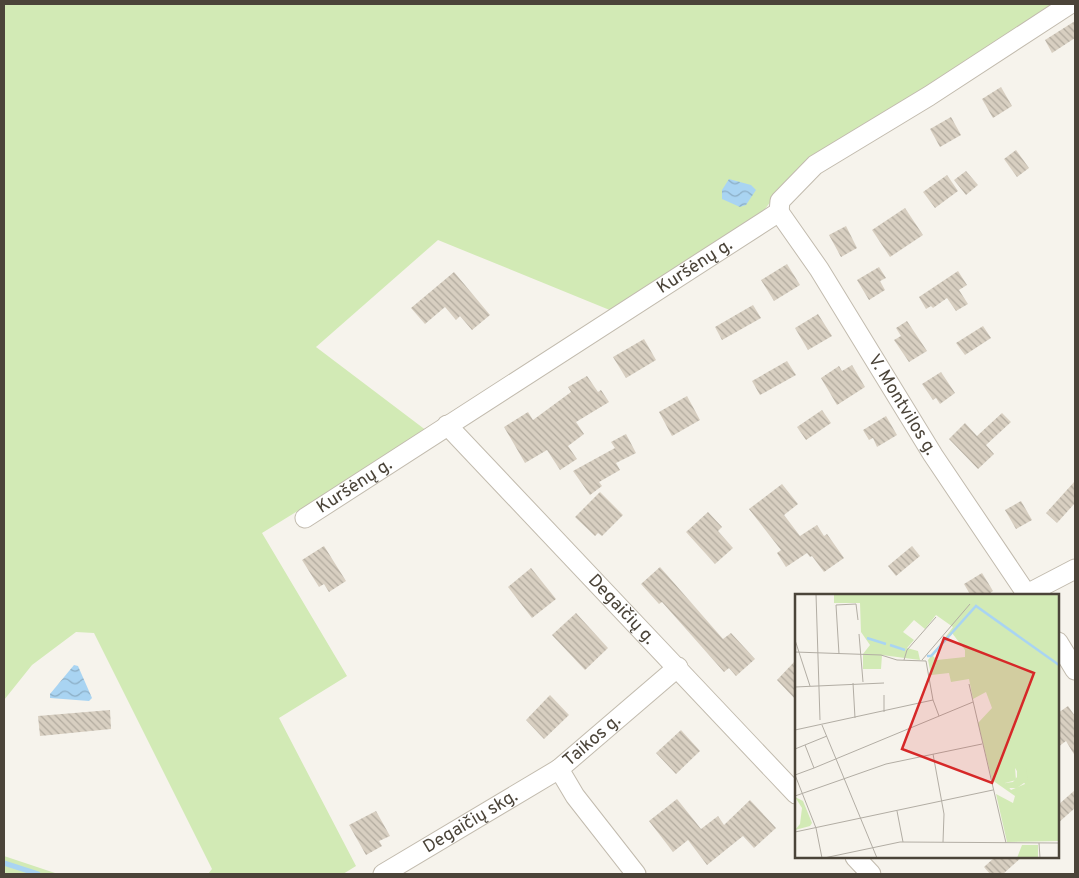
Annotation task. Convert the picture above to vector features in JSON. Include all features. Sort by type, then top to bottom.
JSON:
[{"type":"street","points":[[779,212],[780,201],[815,165],[929,96],[1070,4]]},
{"type":"street","name":"Kuršėnų g.","points":[[305,518],[779,212]]},
{"type":"street","name":"V. Montvilos g.","points":[[779,212],[819,269],[933,455],[1027,594]]},
{"type":"street","name":"Degaičių g.","points":[[447,425],[678,667],[795,793]]},
{"type":"street","points":[[1030,594],[1075,569]]},
{"type":"street","points":[[1059,644],[1075,670]]},
{"type":"street","name":"Taikos g.","points":[[636,874],[575,796],[559,769],[678,667]]},
{"type":"street","name":"Degaičių skg.","points":[[383,874],[559,769]]},
{"type":"street","points":[[856,858],[871,874]]},
{"type":"green space","points":[[4,4],[1051,4],[1050,9],[807,161],[779,190],[757,220],[617,313],[438,240],[316,347],[427,431],[262,533],[347,676],[279,718],[356,866],[343,874],[208,874],[212,869],[94,633],[76,632],[32,665],[4,700]]},
{"type":"green space","points":[[4,856],[58,874],[4,874]]},
{"type":"water","points":[[729,179],[751,185],[756,190],[746,205],[740,207],[722,199],[722,190]]},
{"type":"water","points":[[74,665],[78,666],[92,698],[89,701],[50,698],[50,694]]},
{"type":"building","points":[[1075,21],[1075,38],[1052,53],[1045,40]]},
{"type":"building","points":[[1001,87],[1012,106],[993,118],[982,99]]},
{"type":"building","points":[[951,117],[961,135],[940,147],[930,129]]},
{"type":"building","points":[[1016,150],[1029,168],[1017,177],[1004,159]]},
{"type":"building","points":[[966,171],[978,185],[966,195],[954,180]]},
{"type":"building","points":[[947,175],[958,191],[935,208],[923,192]]},
{"type":"building","points":[[905,208],[923,235],[890,257],[872,230]]},
{"type":"building","points":[[846,226],[857,248],[841,257],[829,235]]},
{"type":"building","points":[[787,264],[800,285],[774,301],[761,280]]},
{"type":"building","points":[[879,267],[886,278],[880,281],[885,290],[869,300],[857,280]]},
{"type":"building","points":[[958,271],[967,285],[959,290],[968,304],[956,311],[947,298],[933,308],[931,306],[926,309],[919,297]]},
{"type":"building","points":[[454,272],[490,315],[472,330],[460,316],[456,320],[445,307],[425,324],[411,308]]},
{"type":"building","points":[[753,305],[761,318],[722,340],[715,327]]},
{"type":"building","points":[[818,314],[832,336],[808,350],[795,328]]},
{"type":"building","points":[[907,321],[927,351],[909,362],[894,340],[901,336],[896,328]]},
{"type":"building","points":[[983,326],[991,338],[965,355],[956,343]]},
{"type":"building","points":[[644,339],[656,360],[626,378],[613,357]]},
{"type":"building","points":[[787,361],[796,375],[760,395],[752,381]]},
{"type":"building","points":[[852,365],[865,387],[837,405],[821,378],[839,366],[842,371]]},
{"type":"building","points":[[941,372],[955,393],[940,404],[936,398],[933,400],[922,384]]},
{"type":"building","points":[[587,376],[598,392],[601,390],[609,402],[576,422],[584,434],[568,446],[577,459],[560,470],[547,450],[525,463],[504,427],[528,412],[533,420],[571,392],[568,387]]},
{"type":"building","points":[[687,396],[700,420],[672,436],[659,412]]},
{"type":"building","points":[[822,410],[831,423],[806,440],[797,427]]},
{"type":"building","points":[[1002,413],[1011,422],[986,445],[994,454],[978,469],[949,439],[965,423],[977,436]]},
{"type":"building","points":[[886,416],[897,435],[877,447],[873,438],[869,440],[863,430]]},
{"type":"building","points":[[626,434],[636,453],[616,463],[620,470],[599,482],[602,486],[590,495],[573,471],[615,448],[611,442]]},
{"type":"building","points":[[1075,481],[1075,503],[1057,523],[1046,513]]},
{"type":"building","points":[[782,484],[798,504],[784,515],[800,536],[817,525],[824,536],[827,534],[844,558],[824,572],[812,556],[810,557],[807,553],[786,567],[777,553],[781,550],[749,509]]},
{"type":"building","points":[[600,492],[623,515],[602,536],[598,533],[595,536],[575,517]]},
{"type":"building","points":[[1021,501],[1032,520],[1016,529],[1005,510]]},
{"type":"building","points":[[708,512],[722,527],[718,531],[733,548],[715,564],[686,532]]},
{"type":"building","points":[[324,546],[346,581],[329,592],[324,584],[319,587],[302,560]]},
{"type":"building","points":[[912,546],[920,556],[896,576],[888,566]]},
{"type":"building","points":[[660,567],[723,639],[731,633],[755,659],[736,676],[729,668],[724,672],[662,602],[659,604],[641,584]]},
{"type":"building","points":[[531,568],[556,599],[532,618],[508,587]]},
{"type":"building","points":[[982,573],[993,591],[989,594],[970,594],[964,584]]},
{"type":"building","points":[[576,613],[608,648],[585,670],[552,635]]},
{"type":"building","points":[[795,661],[795,699],[777,680]]},
{"type":"building","points":[[550,695],[569,715],[544,739],[526,720]]},
{"type":"building","points":[[1068,706],[1075,716],[1075,756],[1066,741],[1059,746],[1059,712]]},
{"type":"building","points":[[110,710],[111,729],[40,736],[38,716]]},
{"type":"building","points":[[681,730],[700,751],[676,774],[656,753]]},
{"type":"building","points":[[1075,790],[1075,808],[1059,822],[1059,804]]},
{"type":"building","points":[[677,799],[701,829],[718,816],[724,825],[750,800],[776,828],[754,848],[743,836],[707,865],[688,840],[673,852],[649,821]]},
{"type":"building","points":[[376,811],[390,836],[379,841],[382,846],[366,855],[349,825]]},
{"type":"building","points":[[994,858],[1021,858],[1003,874],[990,874],[984,867]]},
{"type":"waterway","points":[[4,863],[38,874]]}]
